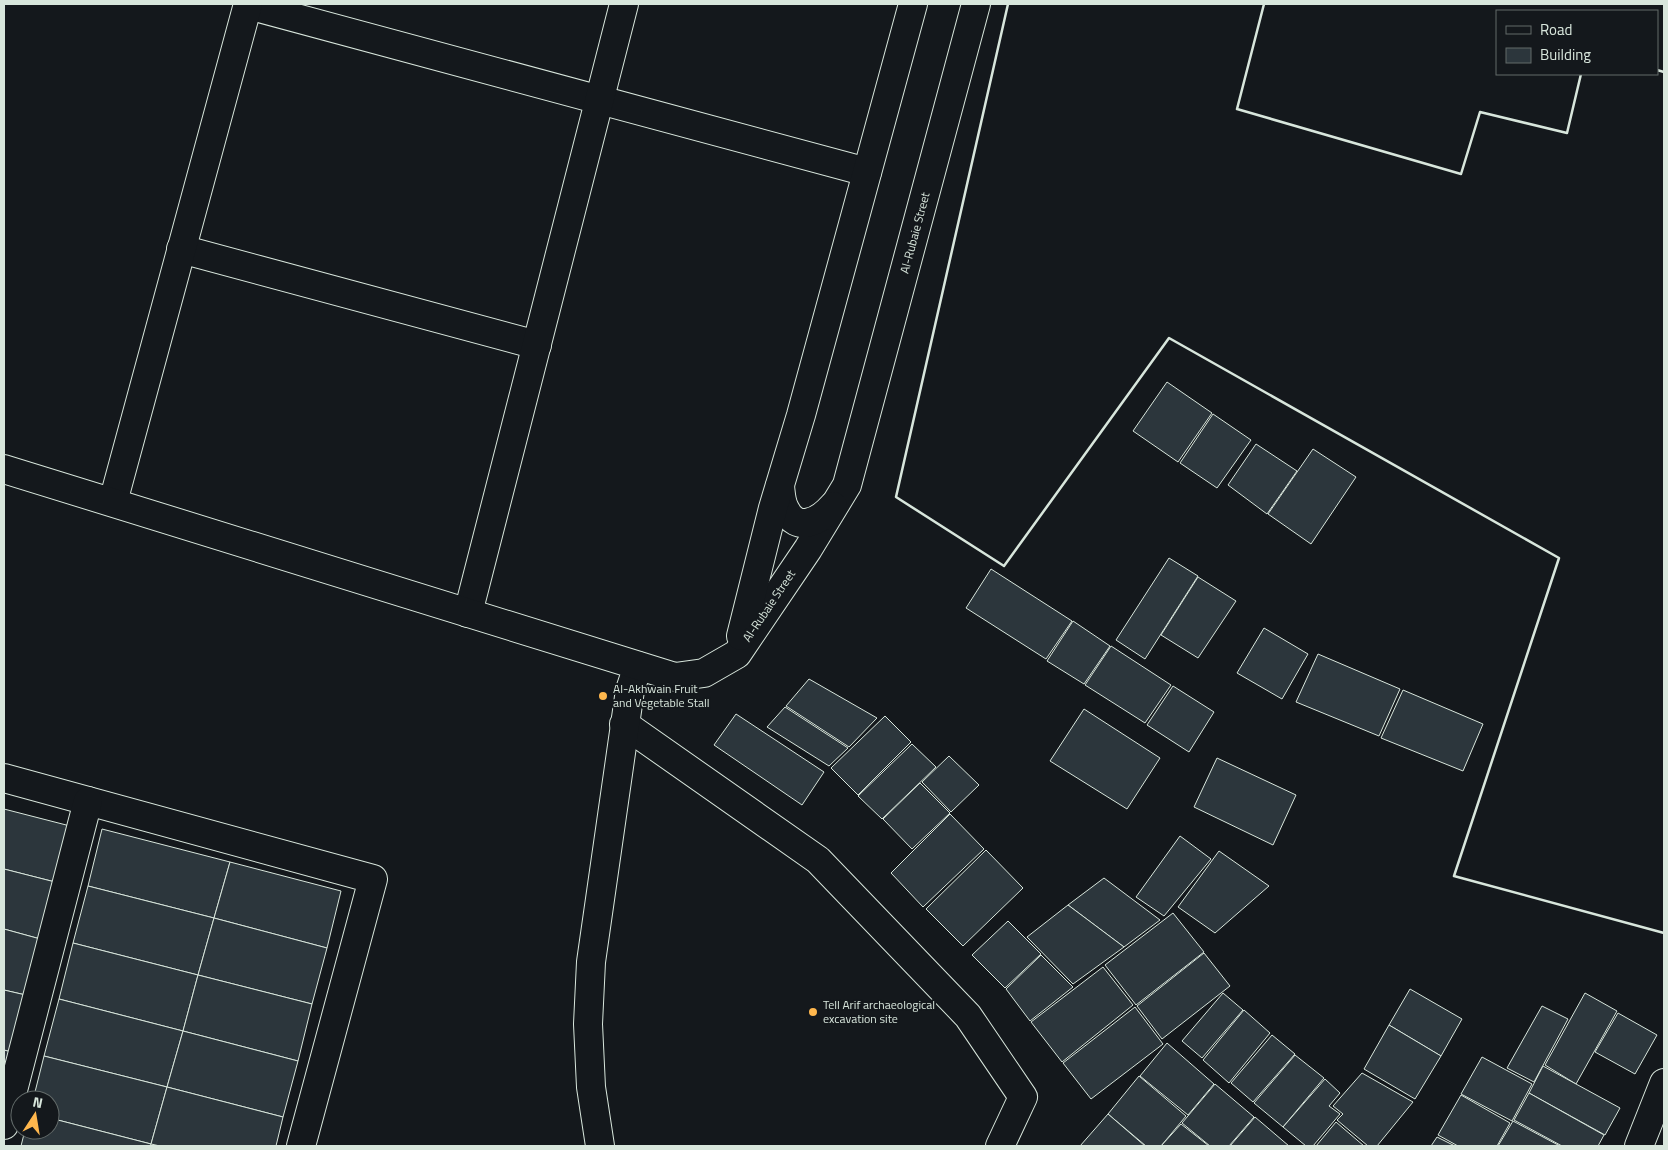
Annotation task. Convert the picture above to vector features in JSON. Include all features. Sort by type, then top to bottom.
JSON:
[{"type":"street","points":[[113,502],[248,4],[599,101],[867,172]]},
{"type":"street","points":[[468,613],[624,4]]},
{"type":"street","name":"Al-Rubaie Street","points":[[736,654],[912,4]]},
{"type":"street","name":"Al-Rubaie Street","points":[[736,654],[808,549],[847,485],[976,4]]},
{"type":"street","points":[[181,249],[537,345]]},
{"type":"street","points":[[4,469],[675,677],[704,673],[736,654]]},
{"type":"street","points":[[780,486],[782,504],[786,512],[800,522],[816,521],[824,516],[835,504]]},
{"type":"street","points":[[600,1146],[591,1087],[588,1033],[591,962],[624,724],[630,690],[638,666]]},
{"type":"street","points":[[624,724],[818,860],[968,1016],[1023,1097],[1000,1146]]},
{"type":"street","points":[[4,778],[373,879],[301,1146]]},
{"type":"street","points":[[4,1125],[88,801]]},
{"type":"street","points":[[1639,1146],[1664,1083]]},
{"type":"building","points":[[1167,382],[1212,413],[1178,462],[1133,431]]},
{"type":"building","points":[[1213,414],[1251,440],[1217,488],[1180,463]]},
{"type":"building","points":[[1256,444],[1297,471],[1267,514],[1228,485]]},
{"type":"building","points":[[1313,449],[1356,477],[1311,544],[1268,514]]},
{"type":"building","points":[[1169,558],[1198,576],[1145,659],[1116,640]]},
{"type":"building","points":[[991,569],[1072,621],[1046,659],[966,608]]},
{"type":"building","points":[[1198,577],[1236,601],[1198,658],[1161,635]]},
{"type":"building","points":[[1073,621],[1110,646],[1084,684],[1047,661]]},
{"type":"building","points":[[1264,628],[1308,654],[1282,699],[1237,673]]},
{"type":"building","points":[[1111,646],[1171,685],[1145,723],[1085,685]]},
{"type":"building","points":[[1318,654],[1400,689],[1379,736],[1296,702]]},
{"type":"building","points":[[809,679],[877,718],[849,747],[786,706]]},
{"type":"building","points":[[1173,686],[1214,712],[1189,752],[1147,725]]},
{"type":"building","points":[[1403,690],[1483,724],[1463,771],[1381,738]]},
{"type":"building","points":[[785,707],[848,748],[829,766],[767,727]]},
{"type":"building","points":[[1084,709],[1160,758],[1127,809],[1050,761]]},
{"type":"building","points":[[736,714],[824,772],[802,805],[714,745]]},
{"type":"building","points":[[885,716],[911,742],[858,795],[831,768]]},
{"type":"building","points":[[912,744],[936,767],[882,819],[858,796]]},
{"type":"building","points":[[949,756],[979,785],[951,812],[922,782]]},
{"type":"building","points":[[1217,758],[1296,795],[1273,845],[1194,807]]},
{"type":"building","points":[[920,783],[950,813],[912,849],[883,819]]},
{"type":"building","points":[[4,809],[74,827],[59,883],[4,869]]},
{"type":"building","points":[[950,814],[984,849],[923,907],[891,873]]},
{"type":"building","points":[[102,829],[230,862],[214,918],[88,886]]},
{"type":"building","points":[[1180,836],[1211,859],[1164,916],[1136,897]]},
{"type":"building","points":[[986,850],[1023,888],[963,946],[926,909]]},
{"type":"building","points":[[1219,851],[1269,886],[1215,933],[1178,907]]},
{"type":"building","points":[[230,862],[341,891],[327,948],[214,918]]},
{"type":"building","points":[[4,869],[59,883],[44,940],[4,929]]},
{"type":"building","points":[[1104,878],[1160,920],[1124,947],[1068,905]]},
{"type":"building","points":[[88,886],[214,918],[198,975],[73,943]]},
{"type":"building","points":[[1068,905],[1124,947],[1073,984],[1027,937]]},
{"type":"building","points":[[1173,913],[1204,952],[1136,1005],[1105,965]]},
{"type":"building","points":[[214,918],[327,948],[312,1004],[198,975]]},
{"type":"building","points":[[1008,921],[1041,954],[1005,988],[972,955]]},
{"type":"building","points":[[4,929],[44,940],[30,996],[4,990]]},
{"type":"building","points":[[73,943],[198,975],[183,1031],[59,999]]},
{"type":"building","points":[[1204,953],[1230,986],[1162,1039],[1137,1006]]},
{"type":"building","points":[[1041,955],[1073,987],[1030,1021],[1006,989]]},
{"type":"building","points":[[1103,967],[1133,1005],[1062,1062],[1031,1022]]},
{"type":"building","points":[[198,975],[312,1004],[298,1061],[183,1031]]},
{"type":"building","points":[[1410,989],[1462,1019],[1441,1056],[1389,1025]]},
{"type":"building","points":[[4,990],[30,996],[15,1053],[4,1050]]},
{"type":"building","points":[[1223,993],[1243,1010],[1202,1058],[1182,1041]]},
{"type":"building","points":[[1585,993],[1617,1011],[1576,1084],[1545,1065]]},
{"type":"building","points":[[59,999],[183,1031],[167,1087],[44,1056]]},
{"type":"building","points":[[1542,1006],[1568,1019],[1534,1082],[1507,1068]]},
{"type":"building","points":[[1135,1007],[1163,1044],[1091,1099],[1063,1063]]},
{"type":"building","points":[[1244,1010],[1270,1033],[1229,1083],[1203,1060]]},
{"type":"building","points":[[1618,1013],[1657,1035],[1635,1074],[1595,1052]]},
{"type":"building","points":[[1389,1025],[1441,1056],[1415,1099],[1364,1069]]},
{"type":"building","points":[[183,1031],[298,1061],[283,1117],[167,1087]]},
{"type":"building","points":[[1272,1035],[1295,1054],[1253,1102],[1231,1083]]},
{"type":"building","points":[[1167,1043],[1214,1084],[1188,1115],[1140,1076]]},
{"type":"building","points":[[4,1050],[15,1053],[4,1098]]},
{"type":"building","points":[[1295,1055],[1324,1078],[1283,1127],[1254,1103]]},
{"type":"building","points":[[44,1056],[167,1087],[151,1144],[60,1121],[60,1090],[36,1090]]},
{"type":"building","points":[[1482,1057],[1532,1084],[1512,1121],[1461,1094]]},
{"type":"building","points":[[1543,1066],[1620,1108],[1605,1135],[1529,1093]]},
{"type":"building","points":[[1362,1073],[1413,1102],[1377,1146],[1368,1146],[1337,1120],[1343,1114],[1333,1106]]},
{"type":"building","points":[[1139,1076],[1186,1116],[1161,1146],[1146,1146],[1108,1114]]},
{"type":"building","points":[[1325,1079],[1340,1093],[1329,1106],[1340,1114],[1313,1146],[1306,1146],[1283,1127]]},
{"type":"building","points":[[1215,1084],[1254,1117],[1229,1146],[1210,1146],[1182,1123]]},
{"type":"building","points":[[167,1087],[283,1117],[276,1146],[160,1146],[151,1144]]},
{"type":"building","points":[[1529,1093],[1604,1135],[1598,1146],[1562,1146],[1514,1120]]},
{"type":"building","points":[[1461,1095],[1510,1123],[1497,1146],[1458,1146],[1438,1135]]},
{"type":"building","points":[[1108,1114],[1145,1146],[1080,1146]]},
{"type":"building","points":[[1255,1117],[1289,1146],[1230,1146]]},
{"type":"building","points":[[60,1121],[151,1144],[150,1146],[21,1146],[22,1140],[60,1140]]},
{"type":"building","points":[[1513,1121],[1560,1146],[1498,1146]]},
{"type":"building","points":[[1336,1122],[1364,1146],[1316,1146]]},
{"type":"building","points":[[1181,1124],[1209,1146],[1161,1146]]},
{"type":"building","points":[[1437,1137],[1455,1146],[1431,1146]]},
{"type":"wall","points":[[1008,4],[896,497],[1004,566],[1169,338],[1559,558],[1454,876],[1664,933]]},
{"type":"wall","points":[[1264,4],[1237,109],[1461,174],[1480,112],[1567,133],[1581,75]]},
{"type":"wall","points":[[1658,70],[1664,72]]},
{"type":"place","name":"Al-Akhwain Fruit and Vegetable Stall","points":[[603,696]]},
{"type":"place","name":"Tell Arif archaeological excavation site","points":[[813,1012]]}]
